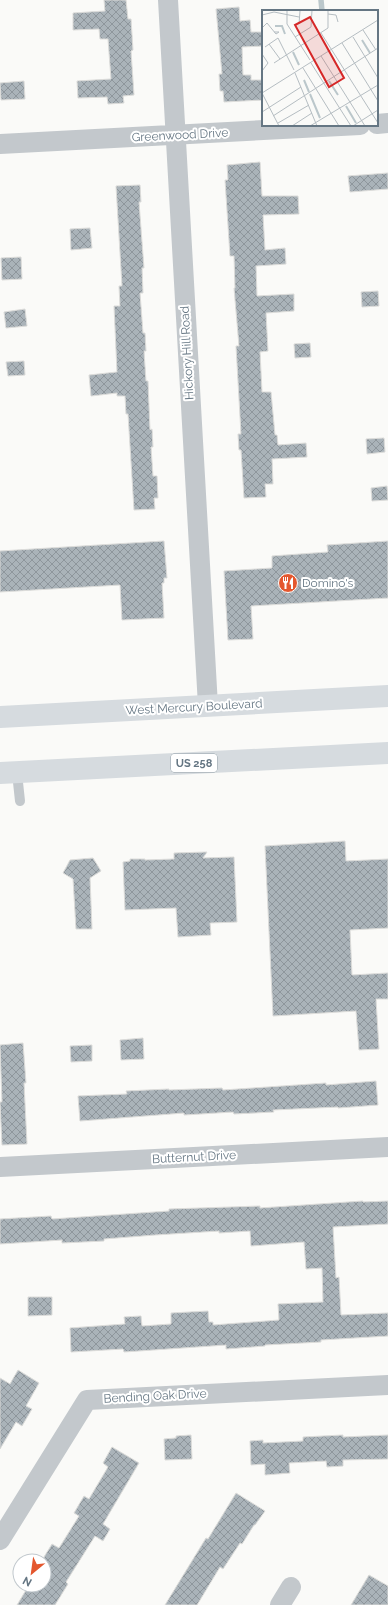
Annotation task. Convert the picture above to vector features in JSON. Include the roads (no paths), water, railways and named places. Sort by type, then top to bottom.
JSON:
[{"type":"highway","name":"West Mercury Boulevard","points":[[0,717],[388,696]]},
{"type":"highway","name":"US 258","points":[[8,773],[388,753]]},
{"type":"street","name":"Hickory Hill Road","points":[[168,0],[208,706]]},
{"type":"street","name":"Greenwood Drive","points":[[0,144],[342,126]]},
{"type":"street","name":"Butternut Drive","points":[[0,1167],[388,1147]]},
{"type":"street","name":"Bending Oak Drive","points":[[0,1540],[87,1400],[388,1384]]},
{"type":"street","points":[[280,1605],[291,1587]]},
{"type":"lane","points":[[8,773],[20,801]]},
{"type":"waterway","points":[[321,0],[322,10]]},
{"type":"place","name":"Domino's","points":[[288,583]]}]
